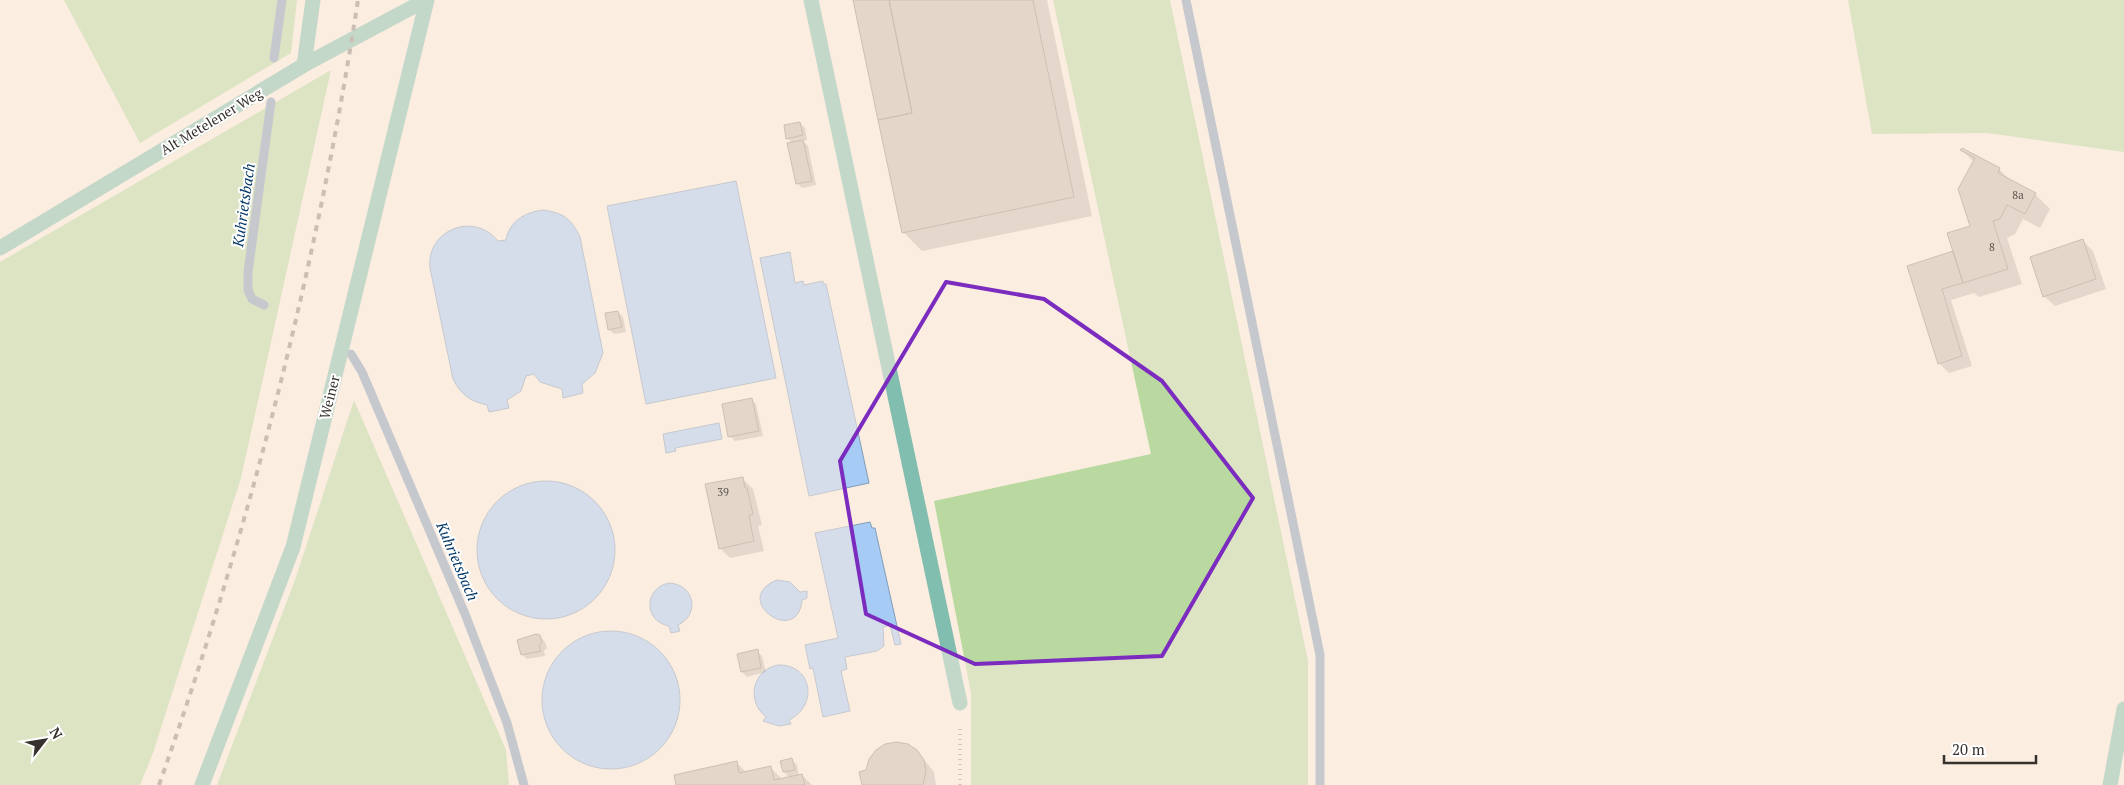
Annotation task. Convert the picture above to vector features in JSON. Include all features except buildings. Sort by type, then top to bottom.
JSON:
[{"type":"street","points":[[304,65],[313,0]]},
{"type":"street","name":"Alt Metelener Weg","points":[[0,248],[304,65],[427,0]]},
{"type":"street","name":"Weiner","points":[[202,785],[292,547],[427,0]]},
{"type":"street","points":[[811,0],[960,703]]},
{"type":"street","points":[[2110,785],[2124,709]]},
{"type":"path","points":[[960,703],[960,785]]},
{"type":"highlighted area","points":[[946,282],[1044,299],[1162,381],[1253,498],[1162,656],[975,664],[866,614],[840,461]]},
{"type":"green space","points":[[64,0],[297,0],[291,53],[140,143]]},
{"type":"green space","points":[[1053,0],[1170,0],[1308,661],[1308,785],[971,785],[971,693],[934,501],[1151,454]]},
{"type":"green space","points":[[1848,0],[2124,0],[2124,152],[1987,133],[1872,134]]},
{"type":"green space","points":[[331,70],[241,478],[153,753],[140,785],[0,785],[0,262]]},
{"type":"green space","points":[[354,400],[506,750],[509,785],[217,785],[295,580]]},
{"type":"water","points":[[736,181],[776,378],[646,404],[607,206]]},
{"type":"water","points":[[543,210],[566,218],[580,237],[603,353],[595,373],[582,384],[583,393],[563,398],[562,389],[540,382],[534,374],[526,376],[521,391],[507,400],[509,408],[489,412],[487,405],[476,402],[463,393],[453,379],[430,268],[431,255],[443,235],[454,229],[465,226],[477,227],[488,232],[498,241],[506,240],[511,228],[519,219],[530,213]]},
{"type":"water","points":[[790,252],[795,283],[803,281],[804,285],[823,281],[823,284],[826,284],[869,483],[809,496],[760,258]]},
{"type":"water","points":[[719,423],[722,439],[675,448],[676,451],[666,453],[663,434]]},
{"type":"water","points":[[546,481],[560,482],[573,486],[585,492],[595,501],[604,511],[610,523],[614,536],[614,564],[610,577],[604,589],[595,599],[585,608],[573,614],[560,618],[546,619],[532,618],[519,614],[507,608],[497,599],[488,589],[482,577],[478,564],[477,550],[478,536],[482,523],[488,511],[497,501],[507,492],[519,486],[532,482]]},
{"type":"water","points":[[870,522],[872,528],[875,528],[901,644],[895,645],[890,625],[883,627],[884,646],[877,651],[845,657],[847,669],[841,671],[850,711],[823,717],[813,668],[810,669],[805,645],[838,638],[815,533]]},
{"type":"water","points":[[777,580],[790,582],[800,592],[807,591],[807,598],[802,600],[798,614],[790,620],[780,620],[770,615],[763,607],[760,598],[764,588]]},
{"type":"water","points":[[669,583],[684,588],[689,594],[692,607],[690,614],[678,625],[680,631],[671,633],[669,626],[655,618],[651,612],[650,604],[651,597],[655,591]]},
{"type":"water","points":[[611,631],[625,632],[638,636],[650,642],[660,651],[669,661],[675,673],[679,686],[679,714],[675,727],[669,739],[660,749],[650,758],[638,764],[625,768],[611,769],[597,768],[584,764],[572,758],[562,749],[553,739],[547,727],[543,714],[542,700],[543,686],[547,673],[553,661],[562,651],[572,642],[584,636],[597,632]]},
{"type":"water","points":[[778,665],[789,666],[798,671],[808,686],[808,696],[805,705],[799,713],[789,720],[791,724],[779,726],[763,721],[766,717],[756,703],[754,695],[755,687],[762,673]]},
{"type":"waterway","name":"Kuhrietsbach","points":[[274,58],[282,0]]},
{"type":"waterway","points":[[1186,0],[1320,655],[1320,785]]},
{"type":"waterway","name":"Kuhrietsbach","points":[[264,305],[252,299],[248,290],[248,272],[271,102]]},
{"type":"waterway","name":"Kuhrietsbach","points":[[351,354],[362,372],[465,614],[507,723],[524,785]]},
{"type":"railway","points":[[159,785],[222,593],[277,397],[301,299],[322,200],[358,0]]}]
